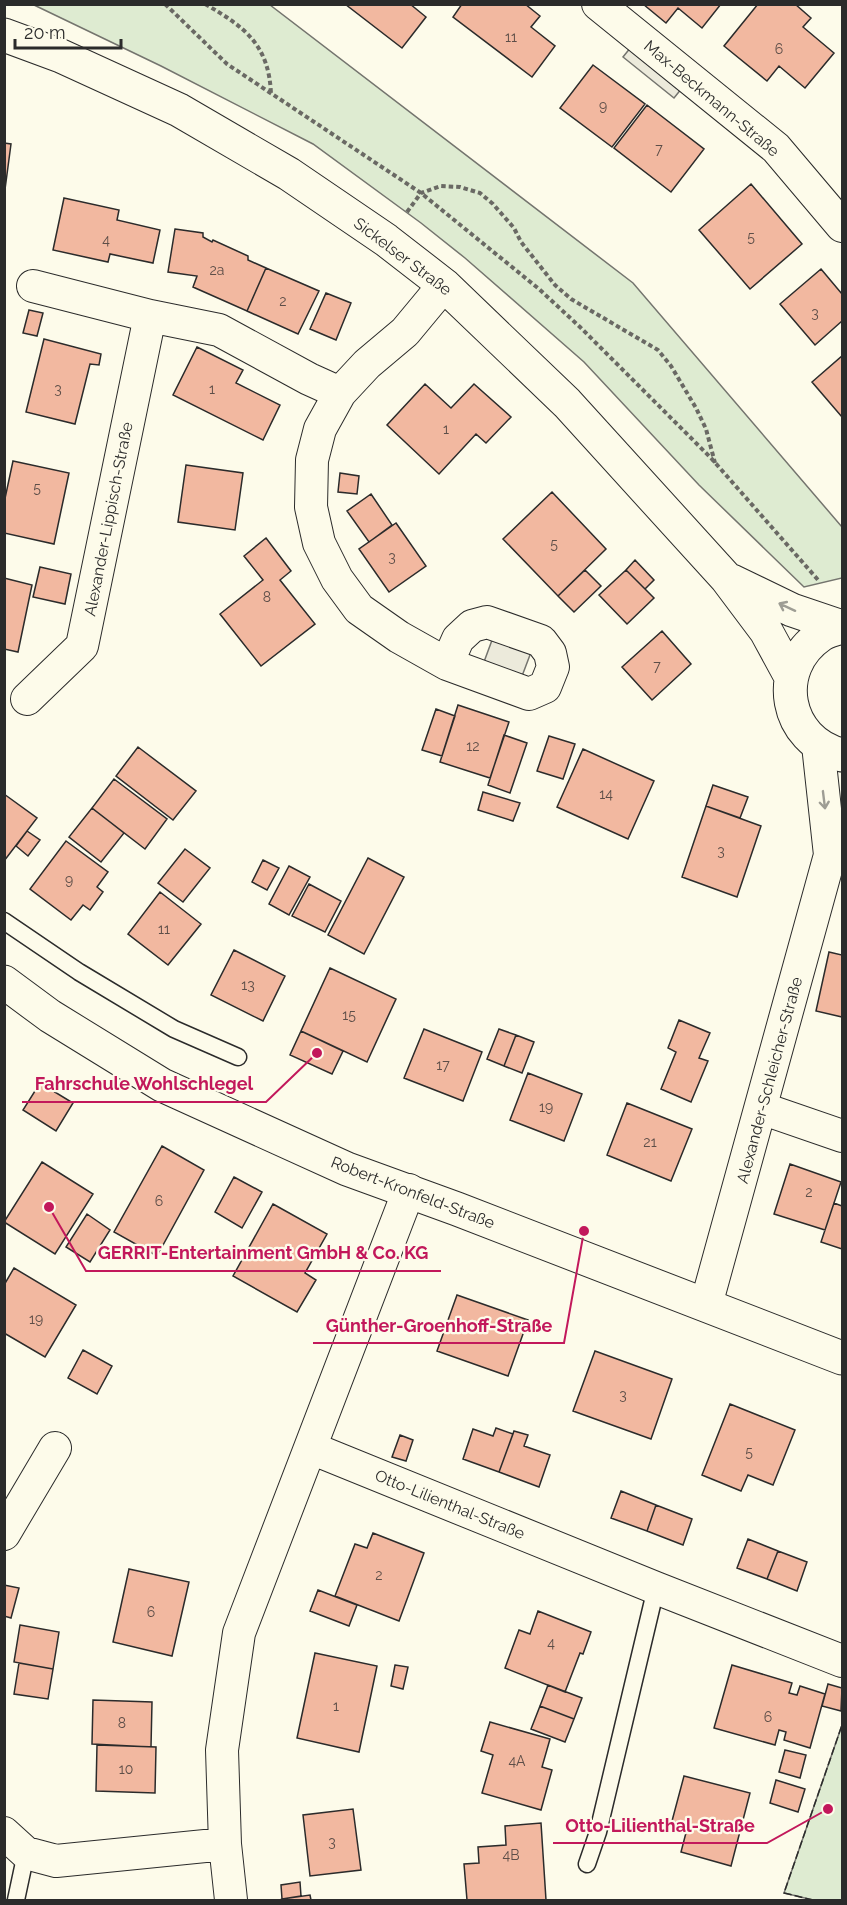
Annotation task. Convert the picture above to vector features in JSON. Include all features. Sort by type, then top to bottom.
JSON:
[{"type":"main road","name":"Sickelser Straße","points":[[4,35],[62,56],[189,116],[289,174],[386,240],[444,285],[567,403],[727,579],[766,631],[792,677]]},
{"type":"main road","name":"Sickelser Straße","points":[[727,579],[792,610],[842,627]]},
{"type":"main road","points":[[830,750],[806,735],[798,722],[790,692],[797,662],[805,649],[822,634],[842,627]]},
{"type":"main road","name":"Robert-Kronfeld-Straße","points":[[4,982],[50,1016],[162,1085],[346,1169],[409,1190],[843,1358]]},
{"type":"street","name":"Max-Beckmann-Straße","points":[[597,4],[776,148],[843,226]]},
{"type":"street","points":[[444,285],[405,332],[367,364],[340,393],[320,429],[312,460],[311,507],[319,543],[337,579],[360,609],[399,637],[447,664]]},
{"type":"street","points":[[33,286],[150,316],[219,330],[309,379],[340,393]]},
{"type":"street","name":"Alexander-Lippisch-Straße","points":[[27,699],[82,646],[150,316]]},
{"type":"street","name":"Alexander-Schleicher-Straße","points":[[706,1305],[836,843],[830,750]]},
{"type":"street","points":[[761,1108],[843,1136]]},
{"type":"street","points":[[231,1900],[225,1844],[222,1750],[239,1633],[409,1190]]},
{"type":"street","points":[[4,1534],[55,1448]]},
{"type":"street","name":"Otto-Lilienthal-Straße","points":[[311,1448],[656,1588],[843,1660]]},
{"type":"street","points":[[15,1843],[56,1861],[225,1844]]},
{"type":"lane","points":[[4,921],[79,972],[174,1029],[238,1057]]},
{"type":"lane","points":[[586,1863],[598,1832],[656,1588]]},
{"type":"lane","points":[[15,1843],[16,1900]]},
{"type":"path","points":[[165,4],[227,64],[421,193],[539,289],[580,327],[716,464],[822,585]]},
{"type":"path","points":[[205,4],[242,27],[260,47],[271,75],[271,94]]},
{"type":"path","points":[[403,217],[421,193],[441,186],[460,187],[480,193],[494,204],[514,228],[521,243],[555,285],[571,299],[658,350],[671,366],[696,408],[706,429],[716,464]]},
{"type":"green space","points":[[34,5],[270,5],[633,283],[842,527],[842,578],[804,587],[699,485],[584,362],[465,258],[313,144],[161,66]]},
{"type":"green space","points":[[842,1725],[842,1900],[813,1900],[784,1893]]},
{"type":"shaded area","points":[[631,47],[682,88],[674,98],[623,57]]},
{"type":"shaded area","points":[[495,632],[533,647],[519,684],[481,670]]},
{"type":"building","points":[[345,4],[410,4],[426,17],[402,48]]},
{"type":"building","points":[[462,4],[525,4],[540,16],[531,27],[555,46],[532,77],[453,17]]},
{"type":"building","points":[[643,4],[721,4],[702,28],[678,8],[666,23]]},
{"type":"building","points":[[758,4],[795,4],[811,18],[803,27],[834,53],[805,88],[779,66],[767,81],[724,46]]},
{"type":"building","points":[[593,65],[645,104],[612,147],[560,108]]},
{"type":"building","points":[[647,105],[704,149],[671,192],[614,148]]},
{"type":"building","points":[[4,143],[11,144],[4,197]]},
{"type":"building","points":[[751,184],[802,244],[750,289],[699,230]]},
{"type":"building","points":[[64,198],[119,210],[117,220],[160,230],[153,263],[110,254],[108,262],[53,250]]},
{"type":"building","points":[[175,229],[203,233],[203,237],[212,242],[213,240],[248,256],[248,260],[266,268],[247,311],[193,287],[197,276],[168,272]]},
{"type":"building","points":[[266,268],[319,291],[298,334],[247,311]]},
{"type":"building","points":[[821,269],[842,294],[842,321],[815,345],[780,304]]},
{"type":"building","points":[[326,293],[351,303],[336,340],[310,329]]},
{"type":"building","points":[[29,310],[43,313],[37,336],[23,333]]},
{"type":"building","points":[[44,339],[101,354],[99,365],[90,364],[75,424],[26,412]]},
{"type":"building","points":[[197,347],[243,370],[236,383],[280,405],[263,440],[173,395]]},
{"type":"building","points":[[842,356],[842,417],[812,382]]},
{"type":"building","points":[[425,384],[451,408],[474,384],[511,417],[486,443],[476,434],[439,474],[387,425]]},
{"type":"building","points":[[13,461],[69,473],[54,544],[4,533],[4,503]]},
{"type":"building","points":[[186,465],[243,473],[235,530],[178,522]]},
{"type":"building","points":[[340,473],[359,476],[357,494],[338,492]]},
{"type":"building","points":[[552,492],[606,549],[558,596],[503,539]]},
{"type":"building","points":[[371,494],[392,525],[369,542],[347,511]]},
{"type":"building","points":[[396,523],[426,566],[389,592],[359,549]]},
{"type":"building","points":[[266,538],[291,571],[280,580],[315,624],[261,666],[220,614],[263,580],[244,556]]},
{"type":"building","points":[[635,560],[654,580],[645,589],[626,570]]},
{"type":"building","points":[[40,567],[71,574],[65,604],[33,597]]},
{"type":"building","points":[[585,570],[601,586],[574,612],[558,596]]},
{"type":"building","points":[[626,570],[654,598],[627,624],[599,595]]},
{"type":"building","points":[[4,578],[32,585],[18,652],[4,649]]},
{"type":"building","points":[[662,631],[691,664],[652,700],[622,667]]},
{"type":"building","points":[[458,705],[509,722],[490,778],[440,762]]},
{"type":"building","points":[[436,709],[455,716],[442,756],[422,750]]},
{"type":"building","points":[[504,735],[527,743],[510,793],[488,785]]},
{"type":"building","points":[[549,736],[575,744],[563,779],[537,771]]},
{"type":"building","points":[[138,747],[196,791],[173,820],[116,776]]},
{"type":"building","points":[[583,749],[654,781],[628,839],[557,807]]},
{"type":"building","points":[[114,779],[167,819],[145,849],[92,808]]},
{"type":"building","points":[[713,785],[748,797],[740,818],[706,806]]},
{"type":"building","points":[[483,792],[520,803],[513,821],[478,810]]},
{"type":"building","points":[[4,794],[37,818],[4,861]]},
{"type":"building","points":[[706,806],[761,826],[737,897],[682,877]]},
{"type":"building","points":[[92,808],[124,833],[101,862],[69,837]]},
{"type":"building","points":[[27,831],[40,840],[28,856],[16,846]]},
{"type":"building","points":[[66,841],[108,872],[97,887],[103,892],[90,910],[83,905],[71,920],[30,889]]},
{"type":"building","points":[[185,849],[210,868],[183,902],[158,883]]},
{"type":"building","points":[[368,858],[404,877],[364,954],[328,935]]},
{"type":"building","points":[[263,860],[279,868],[267,890],[252,882]]},
{"type":"building","points":[[289,866],[310,877],[289,915],[269,904]]},
{"type":"building","points":[[309,884],[341,901],[325,932],[292,916]]},
{"type":"building","points":[[160,892],[201,924],[168,965],[128,934]]},
{"type":"building","points":[[234,950],[285,976],[263,1021],[211,995]]},
{"type":"building","points":[[829,952],[842,955],[842,1017],[816,1011]]},
{"type":"building","points":[[330,968],[396,999],[367,1062],[301,1031]]},
{"type":"building","points":[[679,1020],[710,1033],[699,1058],[708,1061],[691,1102],[661,1089],[676,1052],[668,1048]]},
{"type":"building","points":[[424,1029],[482,1052],[463,1101],[404,1078]]},
{"type":"building","points":[[499,1029],[516,1035],[504,1066],[487,1059]]},
{"type":"building","points":[[301,1031],[343,1051],[332,1074],[290,1055]]},
{"type":"building","points":[[516,1035],[534,1042],[522,1073],[504,1066]]},
{"type":"building","points":[[528,1073],[582,1094],[564,1141],[510,1120]]},
{"type":"building","points":[[40,1083],[73,1103],[56,1131],[23,1110]]},
{"type":"building","points":[[627,1103],[692,1129],[671,1181],[607,1155]]},
{"type":"building","points":[[162,1146],[204,1170],[157,1256],[114,1232]]},
{"type":"building","points":[[42,1162],[93,1194],[55,1254],[4,1222]]},
{"type":"building","points":[[790,1164],[841,1182],[825,1230],[774,1214]]},
{"type":"building","points":[[234,1177],[262,1192],[242,1228],[215,1212]]},
{"type":"building","points":[[834,1203],[842,1206],[842,1249],[821,1242]]},
{"type":"building","points":[[273,1204],[327,1234],[305,1273],[316,1280],[297,1312],[233,1276]]},
{"type":"building","points":[[87,1214],[110,1230],[90,1262],[66,1247]]},
{"type":"building","points":[[14,1268],[76,1305],[45,1357],[4,1333],[4,1285]]},
{"type":"building","points":[[457,1295],[528,1320],[508,1376],[437,1351]]},
{"type":"building","points":[[83,1350],[112,1366],[97,1394],[68,1378]]},
{"type":"building","points":[[595,1351],[672,1379],[651,1439],[573,1411]]},
{"type":"building","points":[[730,1404],[795,1430],[773,1485],[748,1475],[741,1491],[702,1475]]},
{"type":"building","points":[[496,1428],[513,1434],[499,1472],[463,1459],[473,1429],[493,1436]]},
{"type":"building","points":[[514,1431],[528,1435],[524,1446],[550,1455],[539,1487],[499,1472]]},
{"type":"building","points":[[400,1435],[413,1440],[406,1461],[392,1457]]},
{"type":"building","points":[[621,1491],[656,1505],[647,1531],[611,1518]]},
{"type":"building","points":[[656,1505],[692,1519],[683,1545],[647,1531]]},
{"type":"building","points":[[373,1533],[424,1553],[399,1621],[335,1596],[355,1544],[367,1548]]},
{"type":"building","points":[[748,1539],[778,1551],[767,1579],[737,1568]]},
{"type":"building","points":[[778,1551],[807,1562],[797,1591],[767,1579]]},
{"type":"building","points":[[129,1569],[189,1582],[172,1656],[113,1642]]},
{"type":"building","points":[[4,1585],[19,1588],[11,1618],[4,1616]]},
{"type":"building","points":[[318,1590],[357,1605],[349,1626],[310,1611]]},
{"type":"building","points":[[538,1611],[591,1632],[565,1692],[505,1668],[519,1630],[530,1634]]},
{"type":"building","points":[[20,1625],[59,1632],[53,1669],[14,1662]]},
{"type":"building","points":[[315,1653],[377,1666],[359,1752],[297,1738]]},
{"type":"building","points":[[19,1663],[53,1669],[48,1699],[14,1694]]},
{"type":"building","points":[[395,1665],[408,1667],[403,1689],[391,1686]]},
{"type":"building","points":[[732,1665],[792,1683],[789,1693],[797,1695],[800,1686],[825,1694],[810,1748],[784,1740],[786,1732],[779,1730],[775,1745],[714,1728]]},
{"type":"building","points":[[828,1684],[842,1688],[841,1711],[822,1706]]},
{"type":"building","points":[[548,1685],[582,1698],[574,1719],[540,1706]]},
{"type":"building","points":[[93,1700],[152,1702],[151,1747],[92,1744]]},
{"type":"building","points":[[540,1706],[574,1719],[565,1742],[531,1729]]},
{"type":"building","points":[[490,1722],[550,1739],[542,1767],[552,1770],[541,1810],[482,1793],[493,1755],[481,1751]]},
{"type":"building","points":[[97,1745],[156,1747],[155,1793],[96,1791]]},
{"type":"building","points":[[785,1750],[806,1755],[800,1778],[779,1772]]},
{"type":"building","points":[[684,1776],[750,1793],[731,1866],[681,1852],[688,1825],[672,1821]]},
{"type":"building","points":[[776,1780],[805,1789],[798,1812],[770,1803]]},
{"type":"building","points":[[353,1809],[361,1870],[310,1876],[303,1815]]},
{"type":"building","points":[[541,1823],[546,1900],[467,1900],[464,1864],[479,1863],[478,1847],[506,1845],[505,1826]]},
{"type":"building","points":[[300,1882],[301,1896],[282,1899],[281,1885]]},
{"type":"building","points":[[310,1895],[311,1900],[282,1899]]},
{"type":"fence","points":[[813,1900],[784,1893],[842,1725]]},
{"type":"place","name":"Fahrschule Wohlschlegel","points":[[317,1053]]},
{"type":"place","name":"GERRIT-Entertainment GmbH & Co. KG","points":[[49,1207]]},
{"type":"place","name":"Günther-Groenhoff-Straße","points":[[584,1231]]},
{"type":"place","name":"Otto-Lilienthal-Straße","points":[[828,1809]]}]
